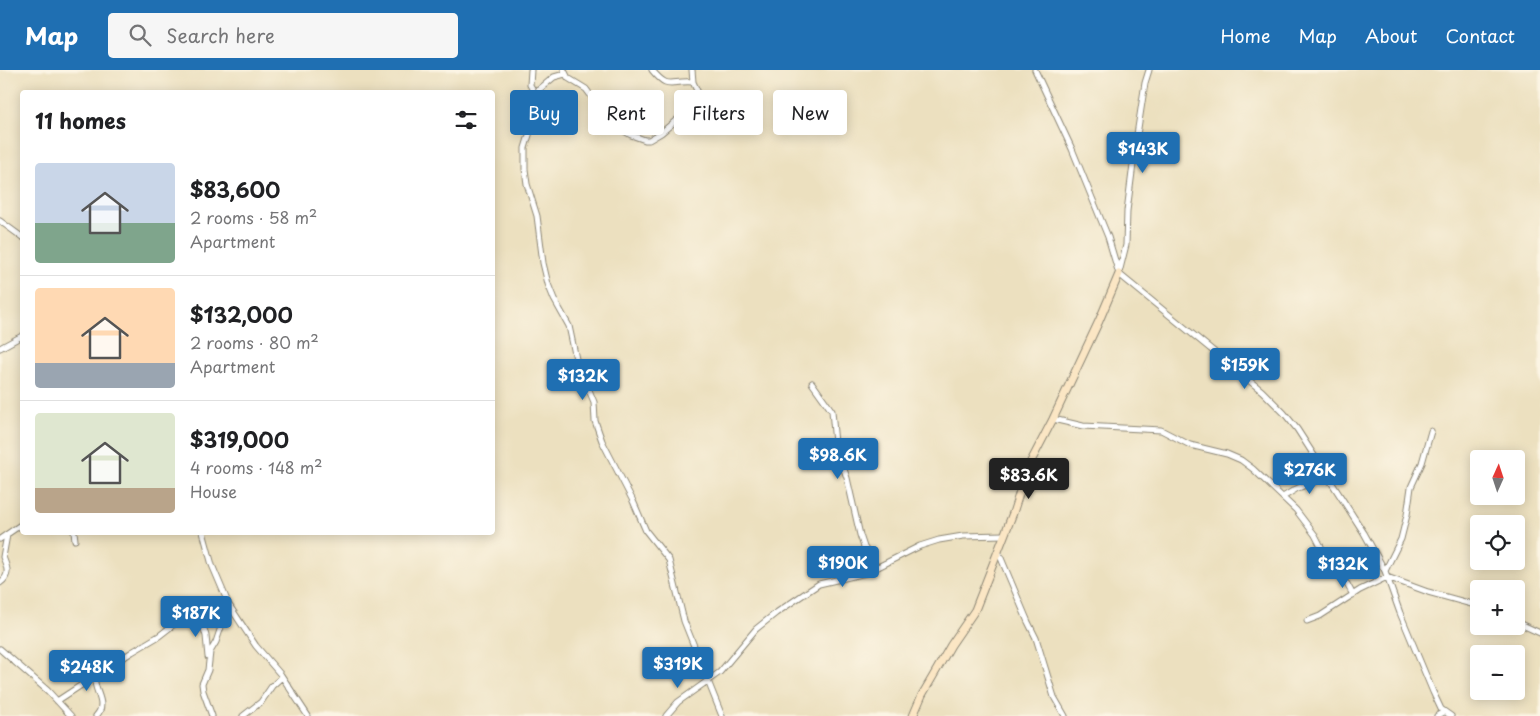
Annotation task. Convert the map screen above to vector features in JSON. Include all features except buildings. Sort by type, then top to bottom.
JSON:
[{"type":"main road","points":[[913,716],[922,695],[975,610],[1027,469],[1053,419],[1119,274]]},
{"type":"street","points":[[531,70],[530,86],[533,90]]},
{"type":"street","points":[[652,70],[662,82],[667,84],[693,82]]},
{"type":"street","points":[[539,90],[554,77],[564,72],[586,89],[611,123],[624,132],[649,140],[661,133],[697,103],[699,95],[693,82],[692,70]]},
{"type":"street","points":[[1035,70],[1072,149],[1108,237],[1119,274],[1262,391],[1284,412],[1297,429],[1364,534],[1385,571],[1441,714],[1451,716]]},
{"type":"street","points":[[1119,274],[1126,245],[1136,140],[1145,83],[1149,70]]},
{"type":"street","points":[[529,135],[525,148],[525,169],[527,184],[537,216],[543,263],[548,284],[569,326],[574,353],[594,402],[595,421],[607,454],[634,500],[646,531],[669,560],[684,621],[722,716]]},
{"type":"street","points":[[0,221],[20,236]]},
{"type":"street","points":[[0,348],[20,337]]},
{"type":"street","points":[[812,383],[832,411],[835,443],[847,478],[860,536],[864,547],[877,568]]},
{"type":"street","points":[[1053,419],[1083,426],[1156,429],[1165,431],[1190,445],[1228,454],[1241,460],[1291,504],[1315,535],[1324,555],[1347,584],[1353,595]]},
{"type":"street","points":[[1385,571],[1401,539],[1411,487],[1422,463],[1431,431]]},
{"type":"street","points":[[1283,498],[1296,489],[1327,476]]},
{"type":"street","points":[[0,539],[20,525]]},
{"type":"street","points":[[0,583],[7,575],[8,566],[3,557],[7,535]]},
{"type":"street","points":[[74,535],[74,540]]},
{"type":"street","points":[[204,535],[212,565],[232,610],[256,646],[282,677],[308,716]]},
{"type":"street","points":[[666,716],[678,702],[708,681],[730,662],[756,629],[819,584],[866,573],[920,546],[939,540],[963,536],[1003,535]]},
{"type":"street","points":[[998,550],[1036,638],[1054,697],[1065,716]]},
{"type":"street","points":[[1307,621],[1320,616],[1353,595],[1387,578],[1470,604]]},
{"type":"street","points":[[212,716],[202,684],[208,670],[210,652],[216,642],[222,624],[224,610]]},
{"type":"street","points":[[57,701],[159,636],[186,615],[199,611],[232,610]]},
{"type":"street","points":[[199,611],[206,636],[209,659]]},
{"type":"street","points":[[1525,626],[1540,633]]},
{"type":"street","points":[[0,649],[71,716]]},
{"type":"street","points":[[95,676],[94,682],[101,703],[100,712],[96,716]]},
{"type":"street","points":[[243,716],[261,702],[272,686],[282,677]]}]
